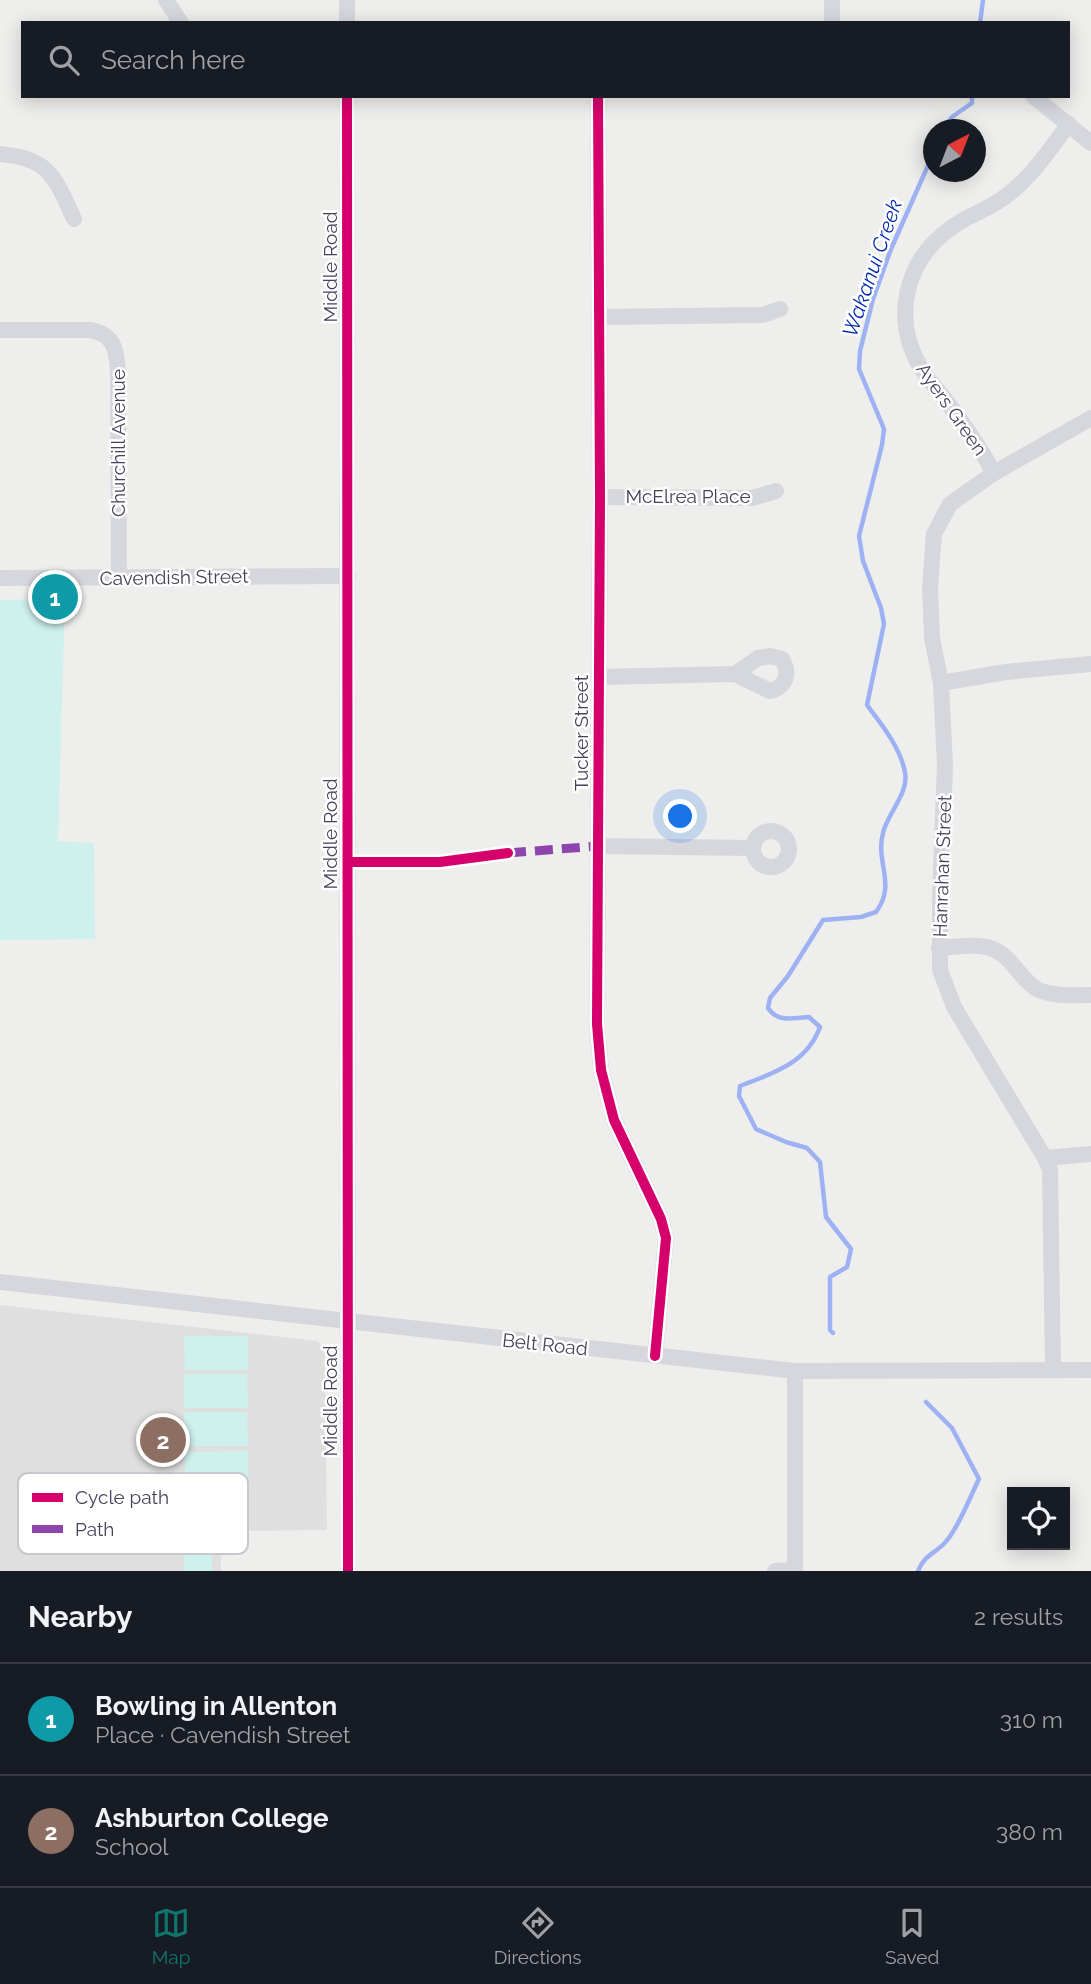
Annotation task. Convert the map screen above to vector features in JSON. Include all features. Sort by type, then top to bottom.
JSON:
[{"type":"street","points":[[166,0],[180,21]]},
{"type":"street","points":[[347,0],[347,21]]},
{"type":"street","points":[[832,0],[832,21]]},
{"type":"street","name":"Middle Road","points":[[347,98],[348,1571]]},
{"type":"street","name":"Tucker Street","points":[[598,98],[600,497],[597,1024],[601,1070],[614,1120],[661,1219],[666,1238],[655,1356]]},
{"type":"street","points":[[1036,98],[1091,143]]},
{"type":"street","name":"Ayers Green","points":[[994,473],[949,404],[921,369],[907,338],[904,304],[912,274],[935,241],[951,227],[1006,197],[1041,160],[1069,124]]},
{"type":"street","points":[[0,155],[22,156],[38,163],[55,178],[74,219]]},
{"type":"street","points":[[599,317],[763,316],[780,309]]},
{"type":"street","name":"Churchill Avenue","points":[[0,330],[90,330],[104,334],[114,343],[118,372],[119,578]]},
{"type":"street","name":"Hanrahan Street","points":[[1053,1370],[1050,1170],[954,1007],[940,970],[945,766],[941,683],[932,638],[930,589],[934,534],[950,504],[994,473],[1091,418]]},
{"type":"street","name":"McElrea Place","points":[[600,497],[752,498],[776,491]]},
{"type":"street","name":"Cavendish Street","points":[[0,578],[348,576]]},
{"type":"street","points":[[941,683],[1006,672],[1091,664]]},
{"type":"street","points":[[598,677],[736,674]]},
{"type":"street","points":[[598,846],[753,848]]},
{"type":"street","points":[[939,948],[991,948],[1002,954],[1038,990],[1062,995],[1091,995]]},
{"type":"street","points":[[1045,1158],[1091,1154]]},
{"type":"street","name":"Belt Road","points":[[0,1282],[795,1371],[1091,1370]]},
{"type":"street","points":[[775,1571],[795,1570],[795,1371]]},
{"type":"shaded area","points":[[65,599],[58,841],[94,843],[95,939],[0,940],[0,600]]},
{"type":"shaded area","points":[[0,1305],[318,1341],[325,1350],[327,1530],[248,1531],[248,1473],[18,1473],[18,1554],[221,1554],[221,1571],[0,1571]]},
{"type":"shaded area","points":[[184,1336],[248,1336],[248,1370],[185,1370]]},
{"type":"shaded area","points":[[184,1374],[247,1374],[248,1408],[184,1408]]},
{"type":"shaded area","points":[[184,1412],[247,1412],[248,1446],[184,1446]]},
{"type":"shaded area","points":[[248,1451],[248,1473],[185,1473],[185,1452]]},
{"type":"shaded area","points":[[184,1554],[212,1554],[212,1571],[184,1571]]},
{"type":"waterway","name":"Wakanui Creek","points":[[980,21],[983,0]]},
{"type":"waterway","name":"Wakanui Creek","points":[[950,119],[972,103],[972,98]]},
{"type":"waterway","name":"Wakanui Creek","points":[[833,1333],[830,1330],[830,1277],[847,1267],[851,1249],[826,1217],[820,1162],[807,1148],[756,1129],[739,1096],[740,1086],[798,1058],[807,1050],[820,1027],[809,1017],[781,1018],[768,1008],[770,998],[788,976],[823,920],[861,917],[876,912],[885,892],[881,844],[889,818],[904,788],[905,772],[895,745],[867,705],[884,624],[881,608],[863,561],[859,536],[884,429],[859,369],[860,351],[873,299],[891,249],[923,177]]},
{"type":"waterway","name":"Wakanui Creek","points":[[918,1571],[924,1560],[944,1544],[953,1532],[979,1479],[952,1428],[926,1402]]},
{"type":"marked path","points":[[508,853],[598,846]]},
{"type":"cycle path","points":[[347,98],[348,1571]]},
{"type":"cycle path","points":[[598,98],[600,497],[597,1024],[601,1070],[614,1120],[661,1219],[666,1238],[655,1356]]},
{"type":"cycle path","points":[[348,862],[440,862],[508,853]]},
{"type":"place","name":"Bowling in Allenton","points":[[55,597]]},
{"type":"place","name":"Ashburton College","points":[[163,1440]]}]
